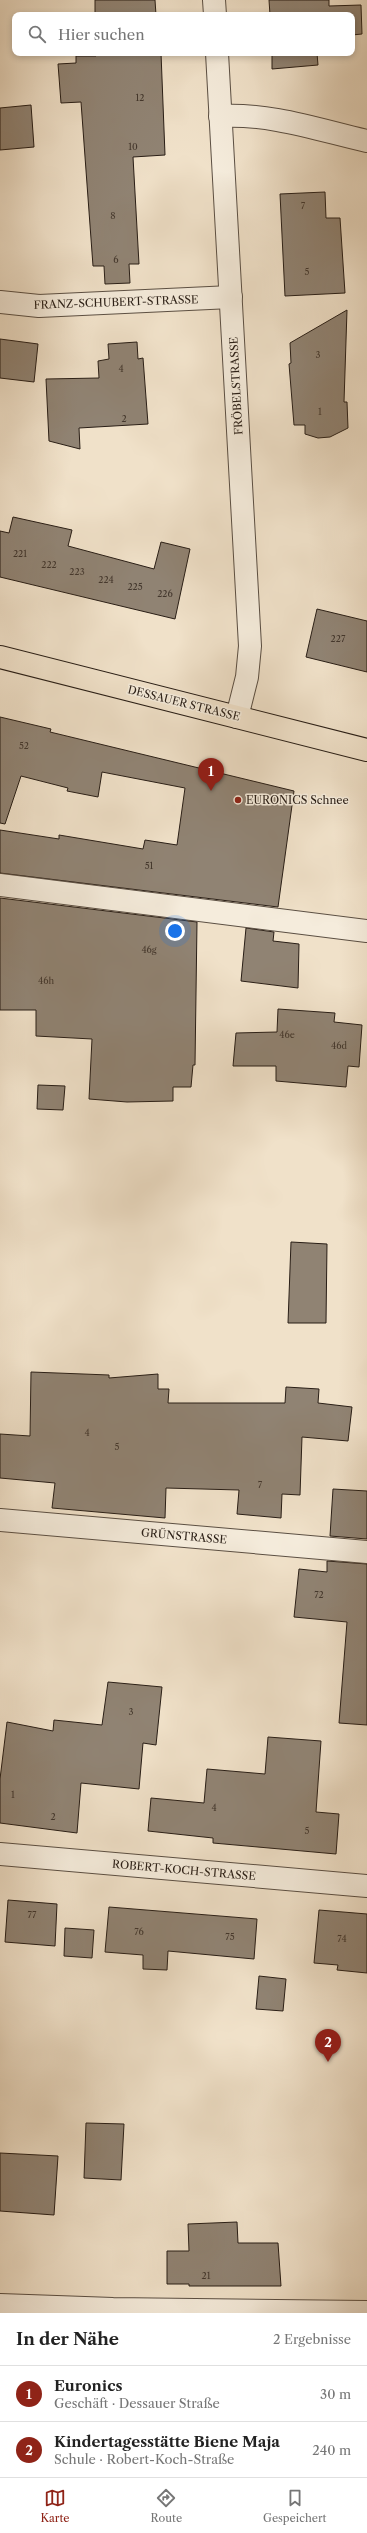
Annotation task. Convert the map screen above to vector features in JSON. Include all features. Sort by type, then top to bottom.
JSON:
[{"type":"main road","name":"DESSAUER STRASSE","points":[[0,657],[367,750]]},
{"type":"street","points":[[214,0],[215,12]]},
{"type":"street","name":"FRÖBELSTRASSE","points":[[217,56],[250,646],[247,677],[237,717]]},
{"type":"street","points":[[220,116],[244,115],[263,117],[367,141]]},
{"type":"street","name":"FRANZ-SCHUBERT-STRASSE","points":[[0,302],[39,306],[231,297]]},
{"type":"street","points":[[0,885],[367,931]]},
{"type":"street","name":"GRÜNSTRASSE","points":[[0,1520],[367,1552]]},
{"type":"street","name":"ROBERT-KOCH-STRASSE","points":[[0,1854],[367,1886]]},
{"type":"street","points":[[0,2305],[112,2309],[367,2312]]},
{"type":"building","points":[[95,0],[155,0],[156,12],[95,12]]},
{"type":"building","points":[[269,0],[329,0],[329,6],[361,5],[362,34],[355,35],[355,12],[270,12]]},
{"type":"building","points":[[76,56],[161,56],[165,155],[133,157],[139,264],[129,264],[130,283],[105,284],[104,266],[93,266],[81,102],[61,103],[58,64],[76,63]]},
{"type":"building","points":[[272,56],[317,56],[318,65],[272,69]]},
{"type":"building","points":[[31,105],[34,147],[0,150],[0,108]]},
{"type":"building","points":[[325,192],[326,218],[340,218],[345,293],[285,296],[280,194]]},
{"type":"building","points":[[347,310],[344,402],[347,402],[348,428],[330,437],[318,438],[305,434],[305,425],[294,425],[289,364],[291,363],[290,343]]},
{"type":"building","points":[[0,339],[38,344],[34,382],[0,378]]},
{"type":"building","points":[[137,342],[138,359],[143,358],[148,424],[79,428],[80,449],[49,441],[46,379],[99,378],[98,361],[109,359],[108,344]]},
{"type":"building","points":[[13,517],[72,530],[68,546],[154,569],[161,542],[190,549],[175,619],[0,577],[0,531],[9,533]]},
{"type":"building","points":[[317,609],[367,621],[367,672],[306,657]]},
{"type":"building","points":[[0,717],[51,729],[50,732],[294,791],[278,907],[0,873],[0,830],[59,839],[59,835],[143,849],[145,840],[177,845],[185,788],[102,772],[98,797],[67,791],[68,788],[21,776],[5,824],[0,823]]},
{"type":"building","points":[[0,898],[197,922],[195,1065],[193,1065],[191,1087],[173,1087],[173,1101],[127,1102],[89,1099],[92,1039],[36,1036],[36,1010],[0,1010]]},
{"type":"building","points":[[246,928],[274,932],[273,941],[299,944],[298,988],[241,981]]},
{"type":"building","points":[[278,1009],[335,1013],[334,1022],[362,1025],[359,1067],[348,1066],[346,1087],[276,1081],[276,1066],[233,1066],[236,1033],[277,1032]]},
{"type":"building","points":[[38,1085],[65,1086],[63,1110],[37,1109]]},
{"type":"building","points":[[291,1242],[327,1244],[326,1323],[288,1323]]},
{"type":"building","points":[[31,1372],[109,1375],[109,1378],[158,1374],[158,1389],[169,1389],[168,1403],[285,1403],[286,1387],[319,1389],[318,1403],[352,1407],[348,1441],[302,1437],[300,1495],[282,1494],[281,1518],[237,1514],[239,1490],[166,1488],[165,1518],[52,1508],[55,1483],[0,1478],[0,1434],[30,1436]]},
{"type":"building","points":[[333,1489],[367,1491],[367,1539],[330,1536]]},
{"type":"building","points":[[327,1561],[367,1564],[367,1725],[339,1723],[347,1622],[294,1617],[299,1569],[327,1572]]},
{"type":"building","points":[[108,1682],[162,1687],[156,1745],[143,1743],[139,1789],[81,1783],[77,1833],[0,1823],[0,1779],[7,1722],[53,1731],[54,1720],[102,1725]]},
{"type":"building","points":[[268,1737],[321,1741],[316,1812],[339,1814],[336,1854],[213,1843],[213,1838],[148,1831],[151,1798],[204,1803],[207,1769],[265,1774]]},
{"type":"building","points":[[8,1900],[57,1904],[55,1946],[5,1942]]},
{"type":"building","points":[[109,1907],[257,1919],[254,1959],[168,1951],[167,1970],[143,1969],[143,1955],[105,1952]]},
{"type":"building","points":[[319,1910],[367,1914],[367,1973],[337,1970],[338,1965],[314,1963]]},
{"type":"building","points":[[65,1928],[94,1930],[92,1958],[64,1956]]},
{"type":"building","points":[[259,1976],[286,1979],[283,2011],[256,2009]]},
{"type":"building","points":[[86,2123],[124,2124],[121,2180],[84,2178]]},
{"type":"building","points":[[0,2153],[58,2156],[54,2215],[0,2211]]},
{"type":"building","points":[[237,2222],[238,2243],[278,2243],[281,2286],[189,2286],[189,2284],[167,2284],[167,2251],[189,2251],[188,2224]]},
{"type":"place","name":"Euronics","points":[[211,791]]},
{"type":"place","name":"EURONICS Schnee","points":[[238,800]]},
{"type":"place","name":"Kindertagesstätte Biene Maja","points":[[328,2062]]}]
